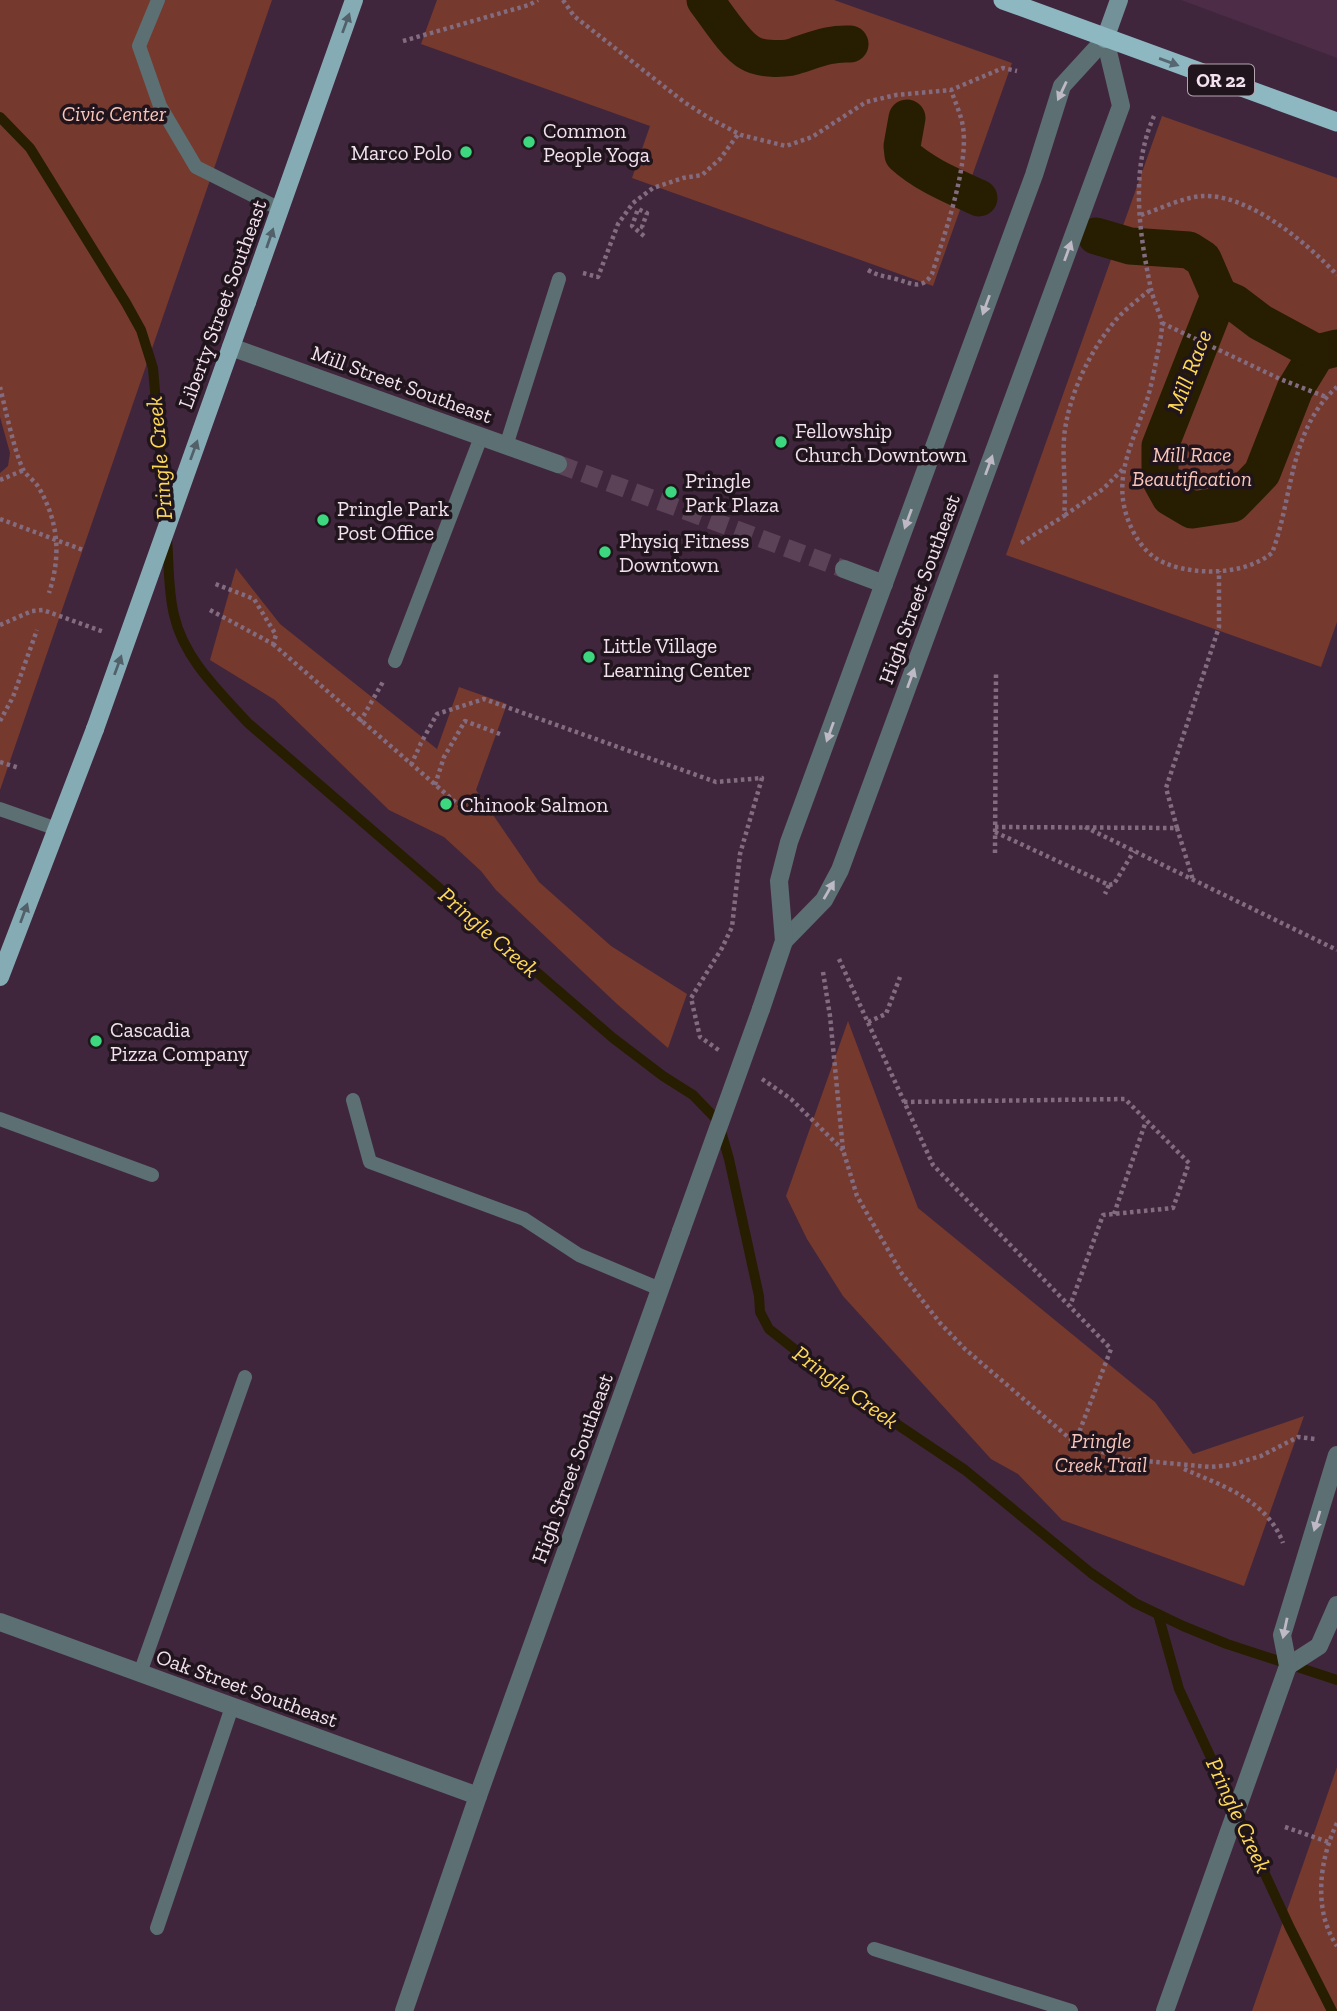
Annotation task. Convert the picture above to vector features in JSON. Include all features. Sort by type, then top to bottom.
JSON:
[{"type":"highway","name":"OR 22","points":[[1003,0],[1337,122]]},
{"type":"main road","name":"Liberty Street Southeast","points":[[0,977],[95,729],[354,0]]},
{"type":"main road","name":"High Street Southeast","points":[[1105,39],[1119,0]]},
{"type":"street","name":"High Street Southeast","points":[[404,2011],[478,1796],[784,941],[779,881],[789,842],[1034,174],[1062,86],[1105,39]]},
{"type":"street","name":"High Street Southeast","points":[[784,941],[824,900],[840,870],[1121,106],[1105,39]]},
{"type":"street","name":"Mill Street Southeast","points":[[231,347],[558,464]]},
{"type":"street","points":[[844,569],[884,584]]},
{"type":"street","points":[[1165,2011],[1288,1666],[1282,1635],[1337,1455]]},
{"type":"street","points":[[1288,1666],[1319,1646],[1337,1605]]},
{"type":"street","name":"Oak Street Southeast","points":[[0,1622],[478,1796]]},
{"type":"lane","points":[[158,0],[139,46],[159,106],[196,167],[280,209]]},
{"type":"lane","points":[[506,446],[559,279]]},
{"type":"lane","points":[[395,661],[481,437]]},
{"type":"lane","points":[[0,809],[57,829]]},
{"type":"lane","points":[[353,1100],[370,1162],[524,1219],[579,1255],[660,1289]]},
{"type":"lane","points":[[0,1119],[152,1175]]},
{"type":"lane","points":[[140,1673],[245,1377]]},
{"type":"lane","points":[[157,1928],[232,1707]]},
{"type":"lane","points":[[874,1949],[1071,2011]]},
{"type":"path","points":[[403,41],[538,0]]},
{"type":"path","points":[[563,0],[574,16],[684,102],[739,133],[762,142],[786,146],[812,137],[866,102],[896,95],[951,90],[1003,68],[1017,71]]},
{"type":"path","points":[[868,270],[881,277],[893,278],[910,285],[921,285],[932,275],[953,203],[961,162],[963,127],[951,90]]},
{"type":"path","points":[[1154,116],[1144,138],[1140,158],[1140,215],[1151,289],[1162,323],[1155,369],[1123,469],[1121,487],[1130,527],[1143,549],[1167,565],[1190,570],[1219,571],[1254,564],[1272,553],[1297,453],[1313,416],[1337,387]]},
{"type":"path","points":[[559,279],[564,268],[598,277],[618,224],[633,203],[653,188],[702,175],[720,159],[739,133]]},
{"type":"path","points":[[1140,215],[1193,197],[1230,200],[1283,229],[1308,247],[1337,275]]},
{"type":"path","points":[[643,236],[632,226],[638,209],[647,213],[642,227],[646,228]]},
{"type":"path","points":[[1064,516],[1065,429],[1076,392],[1097,345],[1116,319],[1151,289]]},
{"type":"path","points":[[1162,323],[1280,379],[1326,397]]},
{"type":"path","points":[[0,387],[24,470],[38,486],[51,517],[56,539],[57,569],[49,593]]},
{"type":"path","points":[[1021,543],[1102,489],[1123,469]]},
{"type":"path","points":[[0,480],[24,470]]},
{"type":"path","points":[[0,519],[83,550]]},
{"type":"path","points":[[1193,881],[1166,788],[1219,627],[1219,571]]},
{"type":"path","points":[[213,583],[254,599],[276,635],[273,644]]},
{"type":"path","points":[[0,625],[32,611],[43,610],[127,640]]},
{"type":"path","points":[[210,610],[273,644],[461,807]]},
{"type":"path","points":[[0,721],[37,630]]},
{"type":"path","points":[[360,722],[395,661]]},
{"type":"path","points":[[995,853],[996,674]]},
{"type":"path","points":[[411,765],[437,714],[484,699],[716,782],[762,778],[740,854],[733,927],[691,998]]},
{"type":"path","points":[[435,785],[444,757],[465,721],[500,734]]},
{"type":"path","points":[[0,762],[19,768]]},
{"type":"path","points":[[1084,827],[1337,950]]},
{"type":"path","points":[[995,829],[1177,828]]},
{"type":"path","points":[[995,829],[1109,885],[1114,884],[1134,851]]},
{"type":"path","points":[[1105,894],[1109,885]]},
{"type":"path","points":[[839,959],[933,1165],[1111,1349],[1074,1443]]},
{"type":"path","points":[[823,972],[843,1150],[856,1196],[902,1274],[940,1323],[1003,1383],[1074,1443],[1124,1459],[1210,1468],[1261,1456],[1298,1437],[1319,1440]]},
{"type":"path","points":[[868,1022],[886,1014],[900,976]]},
{"type":"path","points":[[904,1102],[1125,1099],[1189,1164],[1174,1208],[1102,1215],[1069,1306]]},
{"type":"path","points":[[1114,1214],[1146,1121]]},
{"type":"path","points":[[1179,1466],[1240,1494],[1257,1506],[1278,1530],[1283,1544]]},
{"type":"path","points":[[1337,1823],[1321,1880],[1326,1926],[1337,1946]]},
{"type":"path","points":[[1285,1827],[1331,1843]]},
{"type":"shaded area","points":[[1181,0],[1337,0],[1337,58]]},
{"type":"green space","name":"Civic Center","points":[[0,0],[272,0],[0,790],[0,473],[8,466],[10,453],[0,417]]},
{"type":"green space","points":[[437,0],[834,0],[1012,63],[933,286],[632,178],[650,126],[421,44]]},
{"type":"green space","name":"Mill Race Beautification","points":[[1162,116],[1337,178],[1337,622],[1321,667],[1006,555]]},
{"type":"green space","points":[[236,568],[280,624],[437,749],[459,687],[507,704],[476,790],[539,882],[611,946],[687,994],[668,1048],[617,1004],[444,837],[389,810],[275,700],[210,660]]},
{"type":"green space","name":"Pringle Creek Trail","points":[[848,1021],[918,1208],[1155,1402],[1193,1454],[1304,1416],[1244,1586],[1062,1520],[1018,1474],[991,1459],[843,1296],[807,1239],[786,1196]]},
{"type":"green space","points":[[1337,1767],[1337,2011],[1252,2011]]},
{"type":"waterway","name":"Mill Race","points":[[705,0],[738,43],[755,55],[787,58],[830,45],[850,44]]},
{"type":"waterway","name":"Pringle Creek","points":[[0,117],[30,148],[141,330],[153,368],[166,518]]},
{"type":"waterway","name":"Mill Race","points":[[907,118],[903,155],[930,174],[979,198]]},
{"type":"waterway","name":"Mill Race","points":[[1096,236],[1130,246],[1189,250],[1203,259],[1219,296],[1160,446],[1160,479],[1170,497],[1192,510],[1232,504],[1262,473],[1295,389],[1317,353],[1337,348]]},
{"type":"waterway","name":"Mill Race","points":[[1219,296],[1317,353]]},
{"type":"waterway","name":"Pringle Creek","points":[[167,538],[171,596],[179,631],[204,674],[248,723],[613,1038],[693,1095],[718,1121],[729,1159],[759,1296],[760,1312],[769,1329],[846,1390],[965,1470],[1091,1573],[1135,1603],[1227,1644],[1337,1680]]},
{"type":"waterway","name":"Pringle Creek","points":[[1158,1614],[1179,1689],[1290,1928],[1332,2011]]},
{"type":"tunnel","points":[[558,464],[844,569]]},
{"type":"place","name":"Common People Yoga","points":[[529,142]]},
{"type":"place","name":"Marco Polo","points":[[466,152]]},
{"type":"place","name":"Fellowship Church Downtown","points":[[781,442]]},
{"type":"place","name":"Pringle Park Plaza","points":[[671,492]]},
{"type":"place","name":"Pringle Park Post Office","points":[[323,520]]},
{"type":"place","name":"Physiq Fitness Downtown","points":[[605,552]]},
{"type":"place","name":"Little Village Learning Center","points":[[589,657]]},
{"type":"place","name":"Chinook Salmon","points":[[446,804]]},
{"type":"place","name":"Cascadia Pizza Company","points":[[96,1041]]}]
